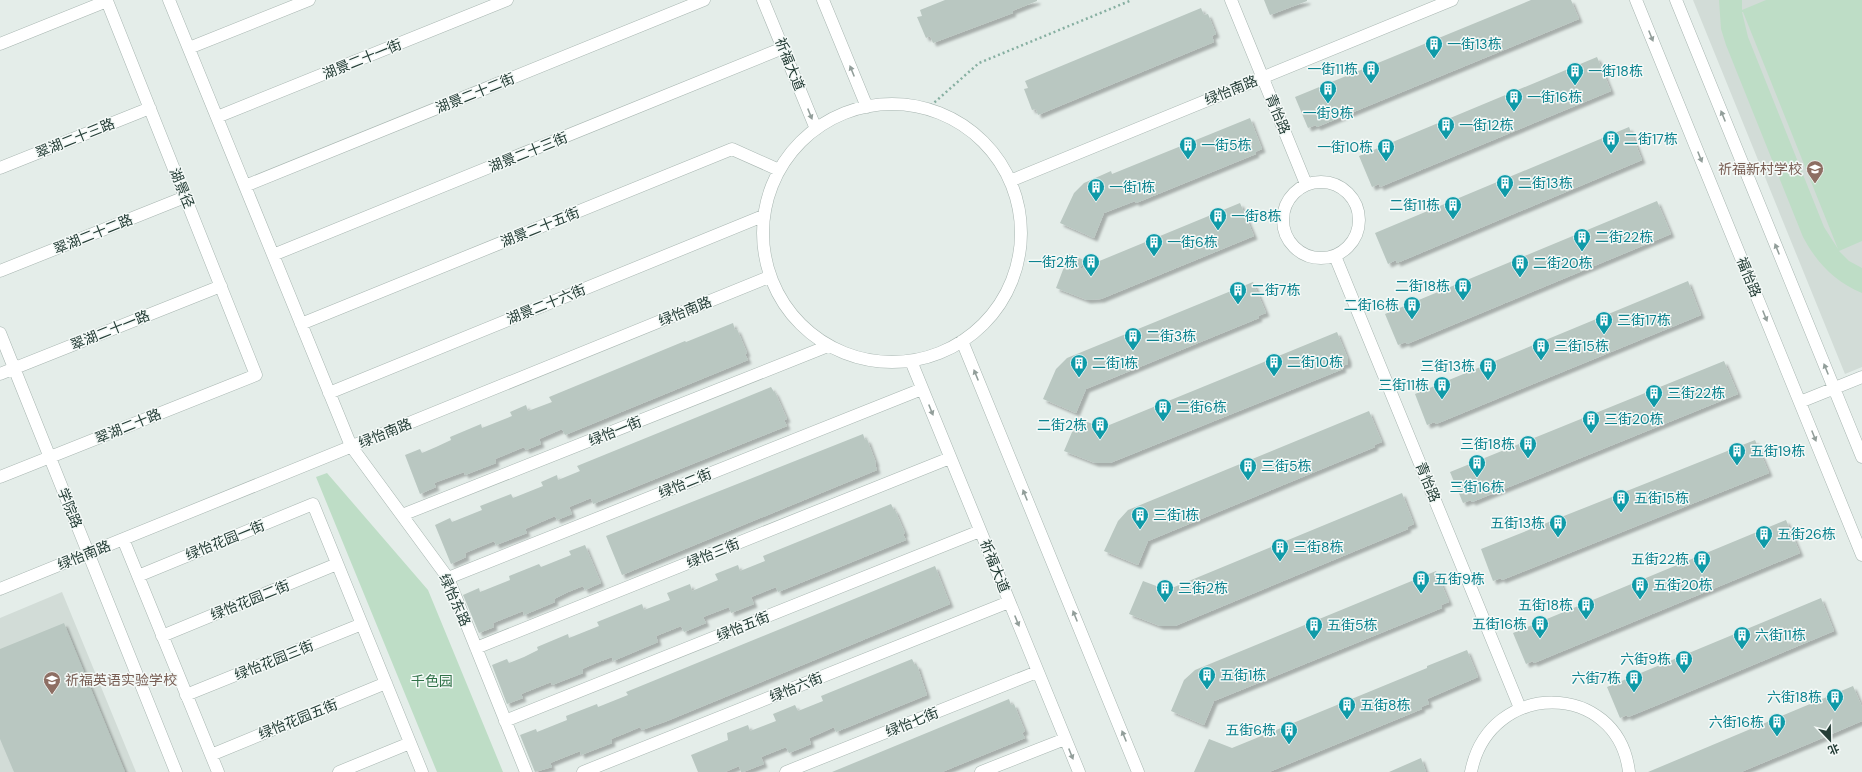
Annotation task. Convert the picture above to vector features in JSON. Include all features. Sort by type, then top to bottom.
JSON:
[{"type":"street","name":"绿怡东路","points":[[169,0],[351,446],[448,578],[526,772]]},
{"type":"street","points":[[189,48],[309,0]]},
{"type":"street","name":"湖景二十一街","points":[[217,118],[507,0]]},
{"type":"street","name":"湖景二十二街","points":[[245,186],[704,0]]},
{"type":"street","name":"祈福大道","points":[[763,0],[816,129]]},
{"type":"street","points":[[823,0],[867,107]]},
{"type":"street","name":"青怡路","points":[[1231,0],[1306,184]]},
{"type":"street","name":"绿怡南路","points":[[1010,181],[1452,0]]},
{"type":"street","name":"福怡路","points":[[1636,0],[1862,555]]},
{"type":"street","points":[[1676,0],[1862,457]]},
{"type":"street","name":"湖景径","points":[[0,44],[107,1],[256,374]]},
{"type":"street","name":"湖景二十三街","points":[[273,255],[783,48]]},
{"type":"street","points":[[897,104],[927,109],[954,120],[977,136],[996,156],[1010,181],[1018,205],[1021,231],[1019,257],[1012,282],[999,305],[983,325],[962,341],[938,354],[911,361],[882,362],[854,357],[828,346],[803,328],[783,304],[769,277],[763,247],[763,216],[769,192],[779,170],[795,147],[816,129],[840,115],[867,107],[897,104]]},
{"type":"street","name":"翠湖二十三路","points":[[0,168],[150,108]]},
{"type":"street","name":"湖景二十五街","points":[[301,324],[732,149],[779,170]]},
{"type":"street","points":[[1315,182],[1334,184],[1342,188],[1354,202],[1359,219],[1358,228],[1350,245],[1335,256],[1317,258],[1308,256],[1300,252],[1287,239],[1282,221],[1283,212],[1291,196],[1306,184],[1315,182]]},
{"type":"street","name":"翠湖二十二路","points":[[0,271],[185,197]]},
{"type":"street","name":"湖景二十六街","points":[[329,392],[763,216]]},
{"type":"street","name":"青怡路","points":[[1335,256],[1520,708]]},
{"type":"street","name":"绿怡南路","points":[[0,589],[769,277]]},
{"type":"street","name":"翠湖二十一路","points":[[0,374],[221,286]]},
{"type":"street","name":"学院路","points":[[0,333],[176,772]]},
{"type":"street","points":[[962,341],[1138,772]]},
{"type":"street","name":"绿怡一街","points":[[402,515],[828,346]]},
{"type":"street","name":"祈福大道","points":[[911,361],[1079,772]]},
{"type":"street","name":"翠湖二十路","points":[[0,478],[256,374]]},
{"type":"street","points":[[1800,402],[1862,377]]},
{"type":"street","name":"绿怡二街","points":[[448,578],[922,388]]},
{"type":"street","name":"绿怡三街","points":[[476,648],[950,458]]},
{"type":"street","name":"绿怡花园一街","points":[[138,576],[313,504],[337,564]]},
{"type":"street","name":"绿怡五街","points":[[505,721],[980,531]]},
{"type":"street","points":[[122,539],[218,772]]},
{"type":"street","points":[[337,564],[422,772]]},
{"type":"street","name":"绿怡花园二街","points":[[162,636],[337,564]]},
{"type":"street","name":"绿怡六街","points":[[583,772],[1009,602]]},
{"type":"street","name":"绿怡花园三街","points":[[186,695],[362,624]]},
{"type":"street","name":"绿怡七街","points":[[786,772],[1038,672]]},
{"type":"street","name":"绿怡花园五街","points":[[210,755],[386,683]]},
{"type":"street","points":[[1471,772],[1479,745],[1487,733],[1502,719],[1520,708],[1534,704],[1554,702],[1575,706],[1588,711],[1600,719],[1618,740],[1624,752],[1630,772]]},
{"type":"street","points":[[981,772],[1065,738]]},
{"type":"street","points":[[339,772],[410,743]]},
{"type":"path","points":[[927,109],[979,63],[1132,0]]},
{"type":"shaded area","name":"祈福新村学校","points":[[1693,0],[1862,0],[1862,367],[1845,374]]},
{"type":"shaded area","name":"祈福英语实验学校","points":[[62,592],[136,772],[0,772],[0,618]]},
{"type":"green space","name":"祈福新村学校","points":[[1719,0],[1742,0],[1742,10],[1766,0],[1862,0],[1862,241],[1839,251],[1849,261],[1862,268],[1862,293],[1843,283],[1827,270],[1814,255],[1803,237],[1726,45],[1721,29]],"holes":[[[1743,12],[1838,249],[1824,227],[1748,37]]]},
{"type":"green space","name":"千色园","points":[[327,473],[428,590],[503,772],[437,772],[316,477]]},
{"type":"building","points":[[945,0],[1037,1],[1012,11],[1013,13],[933,43],[930,36],[926,38],[917,17],[922,16],[920,10]]},
{"type":"building","points":[[1264,0],[1307,0],[1307,1],[1270,15]]},
{"type":"building","points":[[1531,0],[1571,0],[1579,19],[1317,127],[1316,125],[1308,128],[1295,97]]},
{"type":"building","points":[[1201,8],[1204,15],[1208,14],[1216,34],[1212,36],[1214,42],[1038,115],[1036,109],[1032,110],[1024,89],[1028,88],[1025,81]]},
{"type":"building","points":[[1597,57],[1611,91],[1380,187],[1379,184],[1372,187],[1359,156]]},
{"type":"building","points":[[1250,118],[1262,149],[1255,152],[1256,154],[1136,203],[1135,201],[1104,213],[1094,238],[1060,223],[1074,193],[1084,183],[1111,171],[1112,174]]},
{"type":"building","points":[[1629,127],[1642,160],[1397,263],[1396,260],[1388,264],[1375,233]]},
{"type":"building","points":[[1657,201],[1671,234],[1407,344],[1406,342],[1398,345],[1385,314]]},
{"type":"building","points":[[1240,203],[1254,236],[1101,299],[1087,300],[1056,288],[1069,254],[1084,260],[1080,269]]},
{"type":"building","points":[[1688,281],[1701,315],[1436,424],[1435,422],[1427,425],[1415,394]]},
{"type":"building","points":[[1253,282],[1266,313],[1258,316],[1259,318],[1086,389],[1076,413],[1043,399],[1056,369],[1067,358]]},
{"type":"building","points":[[733,323],[747,353],[745,354],[748,360],[565,435],[562,429],[539,439],[541,444],[526,450],[524,447],[495,459],[496,463],[465,475],[464,472],[434,483],[436,487],[420,494],[405,455],[420,449],[422,453],[451,440],[450,437],[481,424],[482,428],[512,416],[510,412],[526,405],[528,411],[552,402],[549,397],[685,341],[686,342]]},
{"type":"building","points":[[1337,332],[1348,359],[1348,364],[1342,366],[1343,369],[1110,463],[1095,463],[1064,451],[1078,418],[1102,428]]},
{"type":"building","points":[[1724,361],[1738,394],[1472,502],[1471,500],[1463,503],[1450,472]]},
{"type":"building","points":[[771,387],[775,392],[787,419],[784,420],[787,426],[593,504],[591,498],[569,507],[572,514],[557,520],[555,516],[525,529],[527,533],[496,545],[494,541],[465,553],[466,557],[451,564],[435,525],[450,518],[452,522],[482,510],[480,506],[511,494],[513,498],[543,486],[541,482],[557,475],[558,480],[580,471],[577,466]]},
{"type":"building","points":[[1369,411],[1382,442],[1374,445],[1375,447],[1148,541],[1138,565],[1104,551],[1118,521],[1128,510]]},
{"type":"building","points":[[863,434],[865,440],[867,439],[877,470],[622,575],[606,536]]},
{"type":"building","points":[[1755,440],[1769,473],[1502,580],[1501,578],[1493,581],[1481,549]]},
{"type":"building","points":[[1402,493],[1414,524],[1407,527],[1408,529],[1175,626],[1160,626],[1129,614],[1143,581],[1167,590]]},
{"type":"building","points":[[891,504],[905,533],[903,534],[906,540],[778,592],[776,587],[751,597],[754,604],[731,613],[729,607],[703,617],[706,623],[684,632],[681,626],[656,636],[658,642],[613,661],[612,657],[596,663],[582,669],[583,673],[552,685],[551,682],[521,694],[523,698],[507,704],[492,665],[507,659],[509,663],[524,657],[538,650],[537,647],[568,634],[569,638],[599,626],[597,622],[642,604],[644,610],[670,600],[667,593],[690,584],[692,591],[718,580],[715,574],[738,565],[740,571],[765,561],[763,556]]},
{"type":"building","points":[[1786,520],[1800,553],[1534,663],[1533,661],[1526,664],[1513,633]]},
{"type":"building","points":[[585,545],[601,583],[585,590],[583,586],[568,592],[554,599],[555,602],[524,615],[523,611],[493,623],[494,627],[479,633],[463,595],[479,588],[480,592],[510,580],[509,576],[539,564],[541,567],[571,555],[569,551]]},
{"type":"building","points":[[935,566],[950,604],[667,721],[642,730],[640,727],[611,739],[612,743],[581,755],[580,751],[550,763],[552,767],[535,772],[520,735],[536,729],[537,732],[567,720],[566,716],[597,704],[598,707],[628,695],[626,692]]},
{"type":"building","points":[[1436,571],[1449,602],[1441,605],[1442,608],[1214,701],[1204,725],[1171,711],[1184,680],[1195,670]]},
{"type":"building","points":[[1821,598],[1834,631],[1628,717],[1627,715],[1620,718],[1607,687]]},
{"type":"building","name":"祈福英语实验学校","points":[[64,623],[125,772],[14,772],[0,739],[0,649]]},
{"type":"building","points":[[1467,650],[1478,677],[1427,699],[1429,704],[1421,707],[1422,709],[1269,772],[1194,772],[1209,739],[1232,748],[1427,668],[1427,666]]},
{"type":"building","points":[[912,659],[915,665],[917,665],[927,695],[836,732],[834,727],[809,738],[811,744],[789,753],[786,747],[761,757],[764,764],[743,772],[741,772],[739,766],[725,772],[698,772],[691,755],[728,740],[727,733],[748,725],[750,731],[776,721],[773,714],[795,705],[798,711],[823,701],[821,696]]},
{"type":"building","points":[[1853,686],[1862,707],[1862,721],[1813,742],[1741,772],[1648,772]]},
{"type":"building","points":[[1009,699],[1011,705],[1014,704],[1025,731],[1022,733],[1025,738],[942,772],[832,772]]},
{"type":"building","points":[[1421,758],[1426,772],[1389,772]]},
{"type":"place","name":"一街13栋","points":[[1434,59]]},
{"type":"place","name":"一街11栋","points":[[1371,84]]},
{"type":"place","name":"一街18栋","points":[[1575,86]]},
{"type":"place","name":"一街9栋","points":[[1328,104]]},
{"type":"place","name":"一街16栋","points":[[1514,112]]},
{"type":"place","name":"一街12栋","points":[[1446,140]]},
{"type":"place","name":"二街17栋","points":[[1611,154]]},
{"type":"place","name":"一街5栋","points":[[1188,160]]},
{"type":"place","name":"一街10栋","points":[[1386,162]]},
{"type":"place","name":"祈福新村学校","points":[[1815,184]]},
{"type":"place","name":"二街13栋","points":[[1505,198]]},
{"type":"place","name":"一街1栋","points":[[1096,202]]},
{"type":"place","name":"二街11栋","points":[[1453,220]]},
{"type":"place","name":"一街8栋","points":[[1218,231]]},
{"type":"place","name":"二街22栋","points":[[1582,252]]},
{"type":"place","name":"一街6栋","points":[[1154,257]]},
{"type":"place","name":"一街2栋","points":[[1091,277]]},
{"type":"place","name":"二街20栋","points":[[1520,278]]},
{"type":"place","name":"二街18栋","points":[[1463,301]]},
{"type":"place","name":"二街7栋","points":[[1238,305]]},
{"type":"place","name":"二街16栋","points":[[1412,320]]},
{"type":"place","name":"三街17栋","points":[[1604,335]]},
{"type":"place","name":"二街3栋","points":[[1133,351]]},
{"type":"place","name":"三街15栋","points":[[1541,361]]},
{"type":"place","name":"二街10栋","points":[[1274,377]]},
{"type":"place","name":"二街1栋","points":[[1079,378]]},
{"type":"place","name":"三街13栋","points":[[1488,381]]},
{"type":"place","name":"三街11栋","points":[[1442,400]]},
{"type":"place","name":"三街22栋","points":[[1654,408]]},
{"type":"place","name":"二街6栋","points":[[1163,422]]},
{"type":"place","name":"三街20栋","points":[[1591,434]]},
{"type":"place","name":"二街2栋","points":[[1100,440]]},
{"type":"place","name":"三街18栋","points":[[1528,459]]},
{"type":"place","name":"五街19栋","points":[[1737,466]]},
{"type":"place","name":"三街16栋","points":[[1477,478]]},
{"type":"place","name":"三街5栋","points":[[1248,481]]},
{"type":"place","name":"五街15栋","points":[[1621,513]]},
{"type":"place","name":"三街1栋","points":[[1140,530]]},
{"type":"place","name":"五街13栋","points":[[1558,538]]},
{"type":"place","name":"五街26栋","points":[[1764,549]]},
{"type":"place","name":"三街8栋","points":[[1280,562]]},
{"type":"place","name":"五街22栋","points":[[1702,574]]},
{"type":"place","name":"五街9栋","points":[[1421,594]]},
{"type":"place","name":"五街20栋","points":[[1640,600]]},
{"type":"place","name":"三街2栋","points":[[1165,603]]},
{"type":"place","name":"五街18栋","points":[[1586,620]]},
{"type":"place","name":"五街16栋","points":[[1540,639]]},
{"type":"place","name":"五街5栋","points":[[1314,640]]},
{"type":"place","name":"六街11栋","points":[[1742,650]]},
{"type":"place","name":"六街9栋","points":[[1684,674]]},
{"type":"place","name":"五街1栋","points":[[1207,690]]},
{"type":"place","name":"六街7栋","points":[[1634,693]]},
{"type":"place","name":"祈福英语实验学校","points":[[52,695]]},
{"type":"place","name":"六街18栋","points":[[1835,712]]},
{"type":"place","name":"五街8栋","points":[[1347,720]]},
{"type":"place","name":"六街16栋","points":[[1777,737]]},
{"type":"place","name":"五街6栋","points":[[1289,745]]}]
